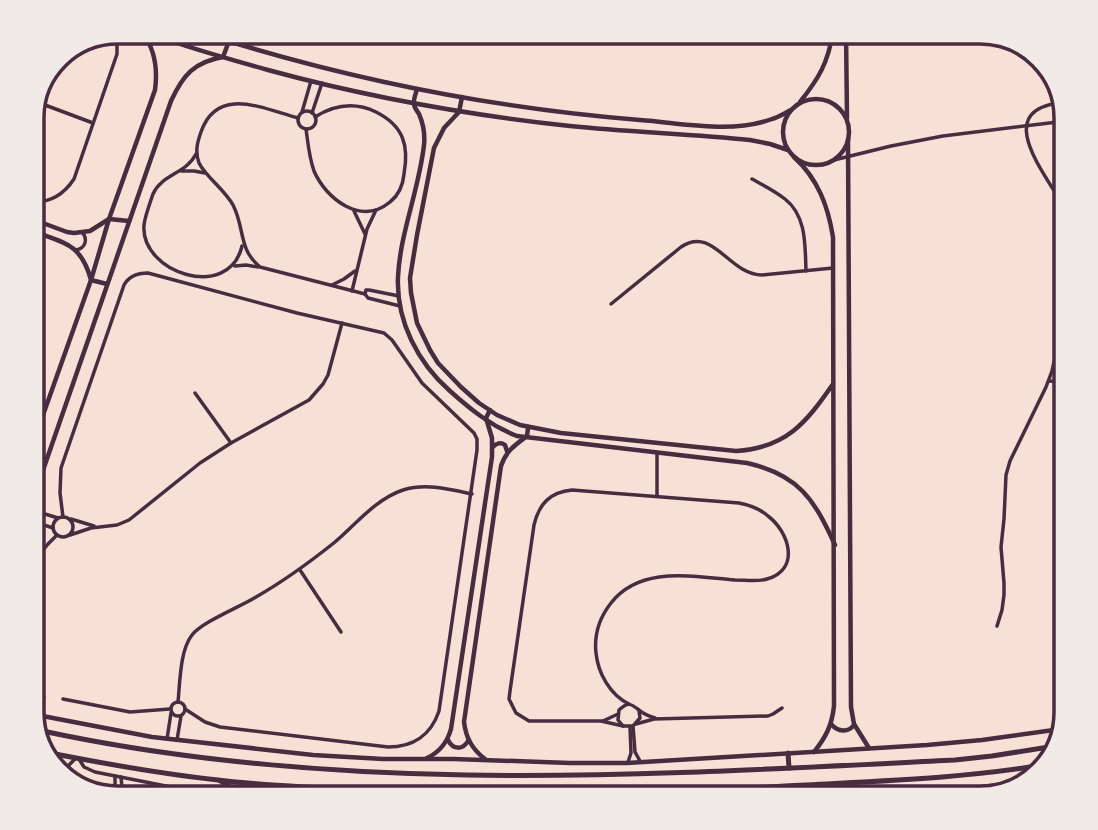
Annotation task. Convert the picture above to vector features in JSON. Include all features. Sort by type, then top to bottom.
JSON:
[{"type":"main road","points":[[46,732],[125,747],[234,762],[418,774],[586,775],[789,768],[955,760],[1045,748]]},
{"type":"main road","points":[[788,753],[789,768]]},
{"type":"main road","points":[[58,754],[220,780],[296,786]]},
{"type":"main road","points":[[779,786],[955,776],[1031,766]]},
{"type":"street","points":[[44,201],[55,198],[74,179],[117,54],[117,44]]},
{"type":"street","points":[[45,408],[151,100],[157,79],[151,44]]},
{"type":"street","points":[[179,44],[311,81],[459,112],[569,126],[750,140],[788,150]]},
{"type":"street","points":[[223,57],[228,44]]},
{"type":"street","points":[[239,44],[303,63],[417,89],[570,113],[721,126],[752,124],[773,119],[806,101],[823,100],[838,108],[847,122]]},
{"type":"street","points":[[798,105],[825,65],[831,44]]},
{"type":"street","points":[[846,44],[851,694],[854,724],[869,749]]},
{"type":"street","points":[[44,467],[176,89],[191,69],[201,63],[223,57]]},
{"type":"street","points":[[298,118],[302,113],[311,81]]},
{"type":"street","points":[[306,129],[315,124],[314,115],[322,83]]},
{"type":"street","points":[[417,89],[413,103],[422,123],[424,145],[400,259],[399,296],[415,348],[427,367],[447,389],[487,421],[525,438],[747,463],[776,471],[803,491],[814,504],[835,545]]},
{"type":"street","points":[[462,97],[459,112],[444,128],[434,148],[416,235],[410,278],[411,293],[417,323],[430,350],[443,369],[490,410],[512,423],[528,428],[736,451],[770,445],[791,433],[814,410],[833,384]]},
{"type":"street","points":[[243,243],[233,266],[219,275],[197,277],[171,269],[159,260],[145,233],[144,225],[153,195],[163,180],[189,165],[207,118],[219,108],[241,103],[298,118]]},
{"type":"street","points":[[1053,104],[1034,111],[1029,117],[1027,136],[1034,159],[1054,192]]},
{"type":"street","points":[[45,105],[93,123]]},
{"type":"street","points":[[302,113],[306,111],[314,115],[338,107],[360,107],[385,118],[401,135],[407,149],[407,157],[403,183],[396,197],[376,210],[354,211]]},
{"type":"street","points":[[791,110],[783,125],[784,142],[814,180],[827,208],[833,237],[834,706],[831,724],[814,752]]},
{"type":"street","points":[[298,118],[300,125],[306,129],[316,176],[335,199],[354,211],[365,236]]},
{"type":"street","points":[[794,157],[809,165],[826,164],[848,156],[943,136],[1054,122]]},
{"type":"street","points":[[834,160],[848,139]]},
{"type":"street","points":[[196,152],[202,168],[233,205],[249,257],[260,267]]},
{"type":"street","points":[[179,172],[208,174]]},
{"type":"street","points":[[751,179],[782,197],[795,209],[804,237],[806,271]]},
{"type":"street","points":[[352,291],[369,222],[376,210]]},
{"type":"street","points":[[44,223],[67,232],[82,232],[109,219],[129,221]]},
{"type":"street","points":[[76,250],[82,248],[85,243],[82,232]]},
{"type":"street","points":[[44,235],[76,250],[87,265],[91,280]]},
{"type":"street","points":[[611,304],[681,247],[693,241],[709,244],[743,271],[752,274],[834,268]]},
{"type":"street","points":[[233,266],[260,267],[365,294],[367,297],[400,306]]},
{"type":"street","points":[[329,285],[357,270]]},
{"type":"street","points":[[61,517],[61,468],[124,285],[131,277],[139,274],[379,331],[388,336],[422,383],[474,433],[478,444],[472,494],[439,711],[436,720],[424,735],[407,745],[388,747],[220,727],[205,722],[178,702]]},
{"type":"street","points":[[91,280],[107,284]]},
{"type":"street","points":[[365,294],[369,290],[399,296]]},
{"type":"street","points":[[61,517],[54,522],[53,528],[57,535],[64,537],[129,520],[191,470],[231,443],[299,406],[316,392],[328,375],[342,323]]},
{"type":"street","points":[[997,626],[1004,595],[1000,547],[1006,475],[1010,461],[1049,381],[1054,361]]},
{"type":"street","points":[[1049,381],[1054,381]]},
{"type":"street","points":[[195,393],[231,443]]},
{"type":"street","points":[[424,760],[440,750],[451,729],[493,447],[487,421],[490,410]]},
{"type":"street","points":[[485,760],[469,740],[464,722],[501,466],[512,446],[525,438],[528,428]]},
{"type":"street","points":[[493,447],[501,443],[505,445],[507,452]]},
{"type":"street","points":[[657,453],[657,496]]},
{"type":"street","points":[[178,702],[185,648],[191,635],[202,625],[256,598],[300,570],[393,494],[425,486],[472,494]]},
{"type":"street","points":[[623,726],[618,720],[615,695],[599,669],[596,648],[598,627],[607,608],[621,592],[639,581],[659,576],[764,580],[785,567],[789,552],[782,532],[768,516],[739,503],[564,491],[542,505],[535,522],[510,691],[511,706],[516,713],[529,721],[601,721],[623,726],[633,726],[660,719],[768,716],[782,708]]},
{"type":"street","points":[[44,513],[99,527]]},
{"type":"street","points":[[69,519],[74,528],[70,535]]},
{"type":"street","points":[[44,525],[53,528]]},
{"type":"street","points":[[44,549],[57,535]]},
{"type":"street","points":[[300,570],[341,632]]},
{"type":"street","points":[[615,695],[629,705]]},
{"type":"street","points":[[63,699],[131,712],[171,711],[176,716],[181,716]]},
{"type":"street","points":[[167,739],[173,704],[178,702]]},
{"type":"street","points":[[601,721],[618,712],[621,707],[629,705],[660,719]]},
{"type":"street","points":[[177,740],[181,716],[185,709]]},
{"type":"street","points":[[627,763],[631,753],[633,726],[640,718],[639,711]]},
{"type":"street","points":[[44,715],[167,739],[336,757],[570,763],[627,763],[869,749],[982,740],[1052,730]]},
{"type":"street","points":[[831,724],[844,731],[854,724]]},
{"type":"street","points":[[633,726],[635,752],[642,762]]},
{"type":"street","points":[[447,740],[458,748],[465,746],[469,740]]},
{"type":"street","points":[[69,767],[78,758],[88,769],[166,786]]},
{"type":"street","points":[[115,776],[115,786]]},
{"type":"street","points":[[121,777],[122,786]]},
{"type":"street","points":[[220,780],[230,786]]}]
